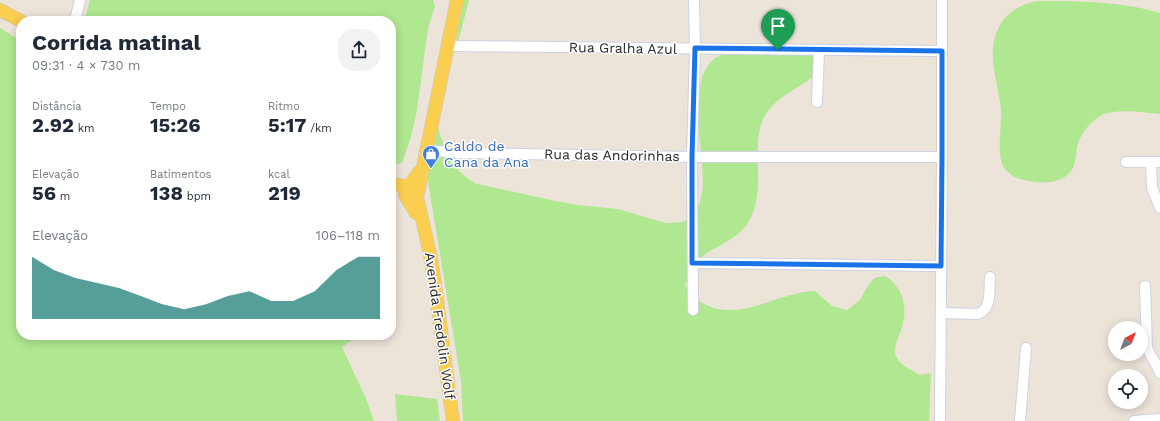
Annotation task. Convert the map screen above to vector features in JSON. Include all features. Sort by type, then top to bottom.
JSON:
[{"type":"main road","points":[[411,192],[427,150],[457,0]]},
{"type":"main road","points":[[0,10],[16,18]]},
{"type":"main road","points":[[396,185],[411,192]]},
{"type":"main road","points":[[396,190],[411,192]]},
{"type":"main road","name":"Avenida Fredolin Wolf","points":[[411,192],[430,254],[453,421]]},
{"type":"street","points":[[76,16],[80,0]]},
{"type":"street","points":[[693,310],[692,157],[695,48],[694,0]]},
{"type":"street","points":[[940,421],[942,0]]},
{"type":"street","name":"Rua Gralha Azul","points":[[448,46],[942,51]]},
{"type":"street","points":[[818,102],[819,50]]},
{"type":"street","name":"Rua das Andorinhas","points":[[427,150],[465,153],[692,157],[942,157]]},
{"type":"street","points":[[1126,162],[1156,162],[1152,188],[1160,208]]},
{"type":"street","points":[[692,263],[941,266]]},
{"type":"street","points":[[941,313],[978,314],[984,312],[988,306],[990,277]]},
{"type":"street","points":[[1145,286],[1147,347],[1149,354],[1158,366],[1160,373]]},
{"type":"street","points":[[1020,421],[1026,348]]},
{"type":"street","points":[[1134,421],[1160,419]]},
{"type":"green space","points":[[90,0],[433,0],[435,6],[428,28],[417,110],[411,137],[402,163],[396,164],[396,16],[85,16]]},
{"type":"green space","points":[[463,0],[469,0],[454,57]]},
{"type":"green space","points":[[1037,1],[1114,4],[1160,13],[1160,114],[1121,111],[1100,116],[1089,125],[1080,138],[1075,163],[1071,172],[1060,180],[1053,182],[1038,182],[1018,179],[1004,168],[1000,155],[1001,108],[994,72],[993,49],[995,39],[998,29],[1009,14],[1017,8]]},
{"type":"green space","points":[[0,28],[16,38],[16,340],[352,340],[342,347],[367,401],[374,421],[0,421]]},
{"type":"green space","points":[[803,51],[814,56],[817,74],[773,105],[764,117],[759,131],[757,194],[754,210],[747,224],[734,237],[703,256],[697,262],[690,271],[685,286],[700,301],[715,308],[731,310],[747,308],[798,293],[815,291],[832,306],[847,310],[860,300],[874,278],[885,276],[900,292],[904,305],[904,320],[895,349],[896,356],[903,365],[919,375],[931,373],[929,421],[463,421],[461,381],[427,176],[438,127],[451,160],[462,173],[477,184],[578,205],[618,209],[665,223],[683,222],[692,216],[700,203],[703,187],[698,125],[698,102],[702,76],[709,64],[715,58],[724,54]]},
{"type":"green space","points":[[395,394],[437,399],[440,421],[397,421]]},
{"type":"place","name":"Caldo de Cana da Ana","points":[[431,169]]},
{"type":"route","points":[[695,48],[778,50],[942,51],[941,266],[692,263],[692,157],[695,48]]}]
